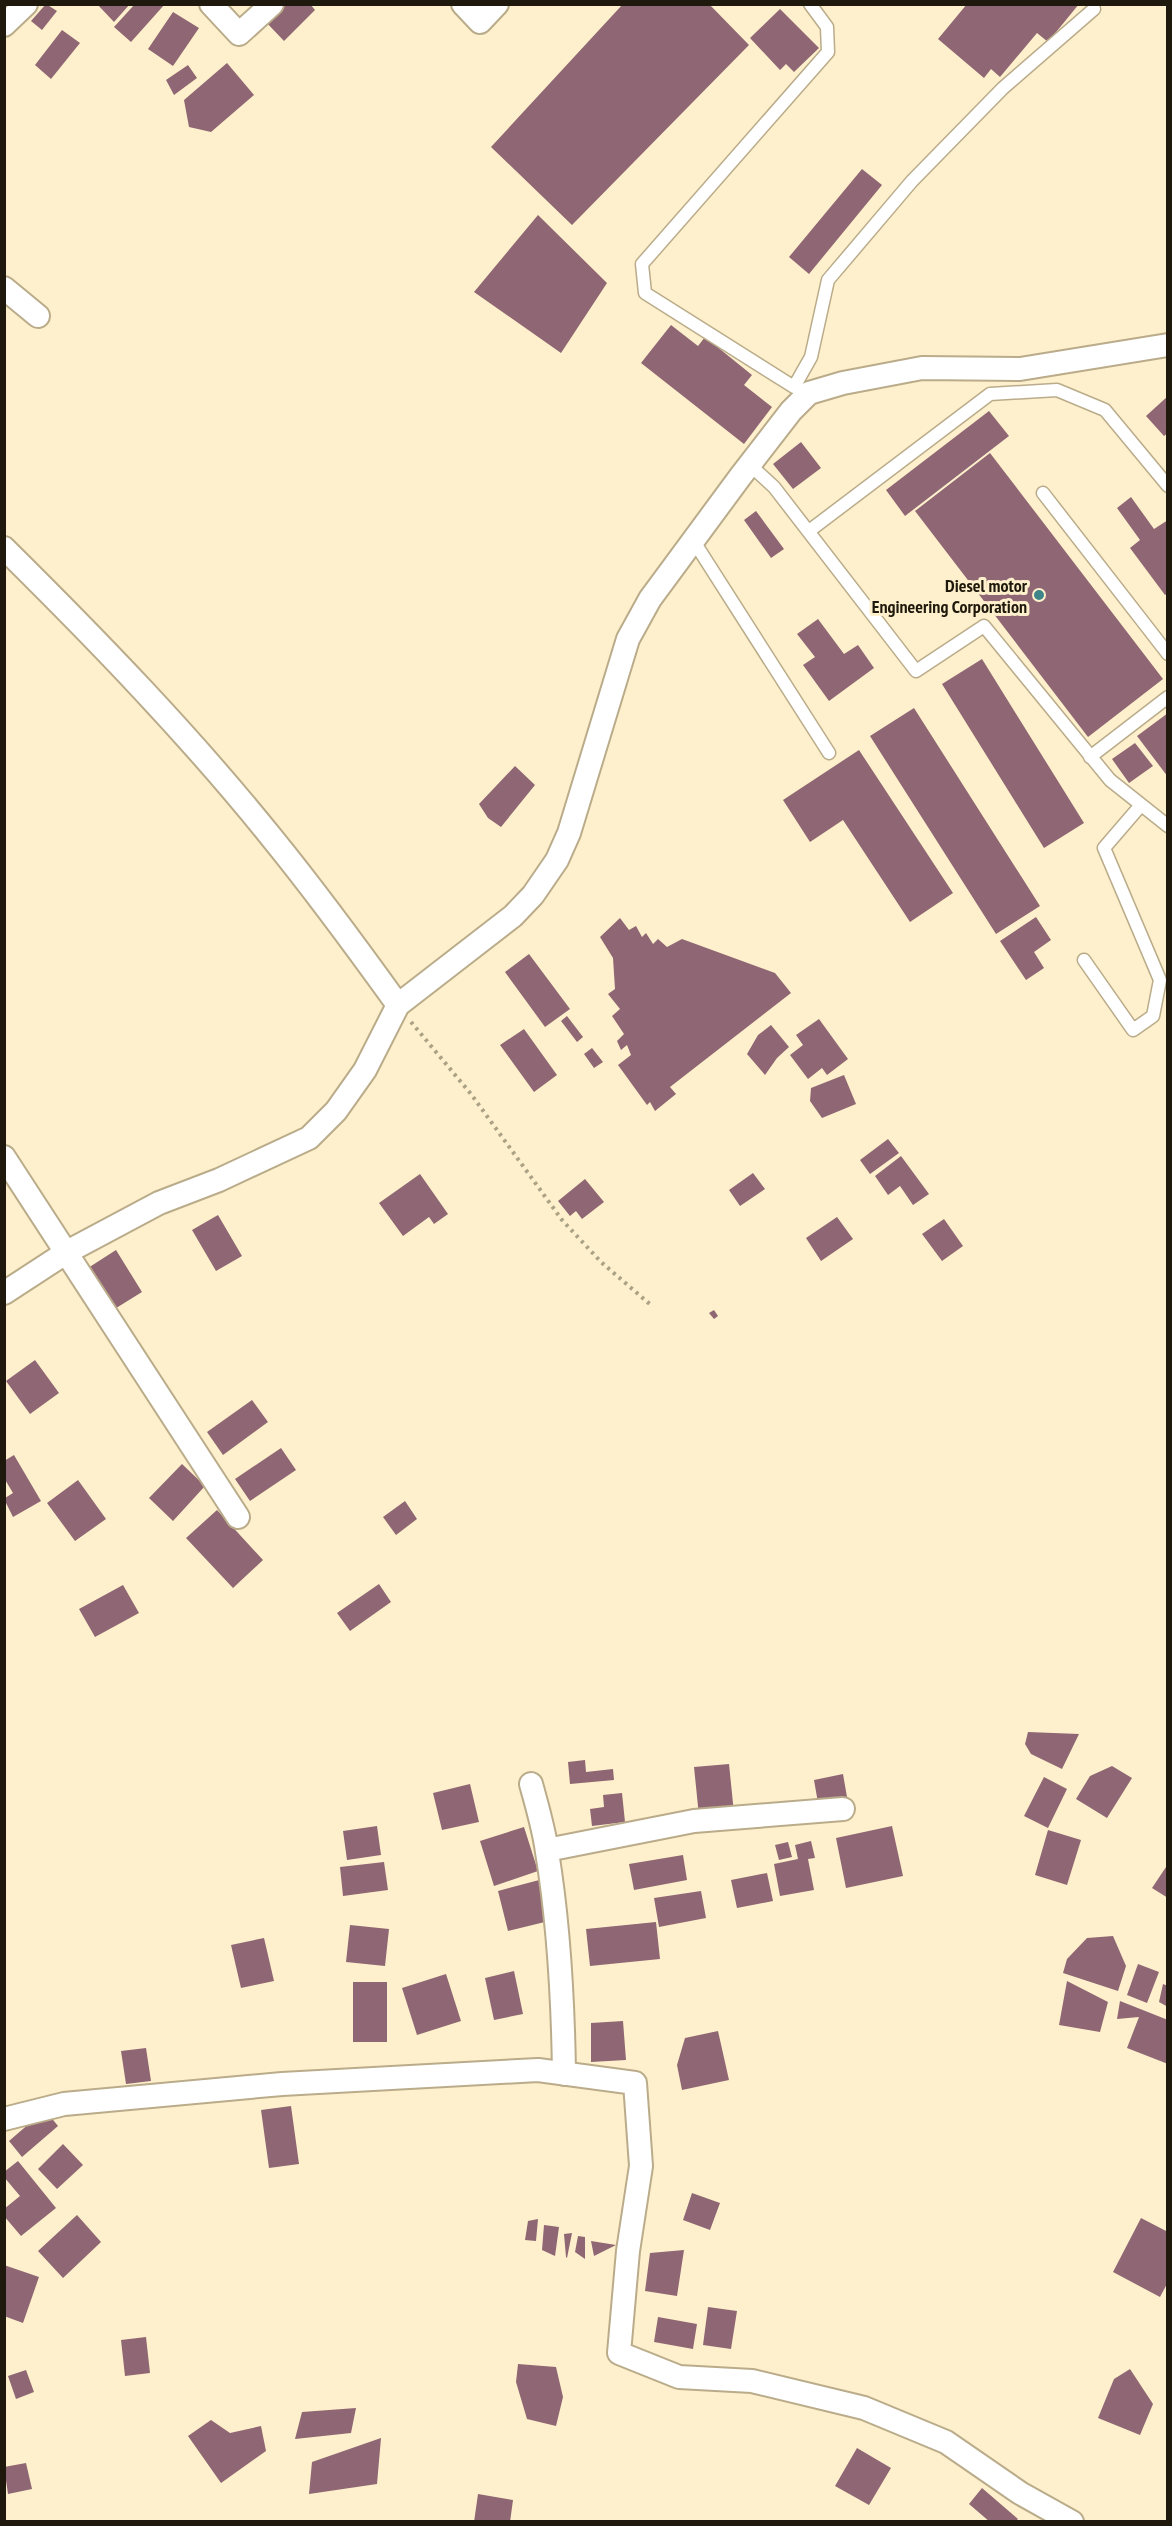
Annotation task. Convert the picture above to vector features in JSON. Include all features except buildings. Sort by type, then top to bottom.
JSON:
[{"type":"street","points":[[4,25],[26,4]]},
{"type":"street","points":[[211,4],[239,34],[272,4]]},
{"type":"street","points":[[463,4],[480,22],[497,4]]},
{"type":"street","points":[[4,288],[39,316]]},
{"type":"street","points":[[4,1293],[67,1252],[159,1203],[219,1180],[309,1138],[336,1112],[365,1070],[398,1005],[513,916],[533,894],[558,860],[595,751],[628,639],[650,599],[791,411],[801,390],[922,368],[1020,369],[1167,345]]},
{"type":"street","points":[[4,548],[71,614],[172,722],[272,837],[341,926],[398,1005]]},
{"type":"street","points":[[4,1157],[238,1517]]},
{"type":"street","points":[[531,1784],[547,1850],[557,1926],[563,1997],[564,2074]]},
{"type":"street","points":[[547,1850],[694,1821],[843,1809]]},
{"type":"street","points":[[4,2119],[64,2104],[282,2084],[538,2070],[635,2083],[641,2166],[626,2263],[619,2353],[679,2377],[752,2381],[864,2408],[946,2442],[1020,2493],[1072,2522]]},
{"type":"lane","points":[[810,4],[827,27],[828,52],[642,264],[645,293],[801,390],[811,357],[828,280],[912,181],[1003,88],[1094,9]]},
{"type":"lane","points":[[809,531],[990,394],[1057,390],[1105,410],[1167,486]]},
{"type":"lane","points":[[750,465],[774,487],[916,671],[984,626],[1110,780],[1167,826]]},
{"type":"lane","points":[[1043,493],[1167,654]]},
{"type":"lane","points":[[693,540],[829,753]]},
{"type":"lane","points":[[1090,757],[1167,697]]},
{"type":"lane","points":[[1084,960],[1133,1030],[1153,1016],[1160,980],[1104,848],[1141,805]]},
{"type":"path","points":[[398,1005],[471,1094],[562,1220],[601,1262],[652,1306]]},
{"type":"place","name":"Diesel motor Engineering Corporation","points":[[1039,595]]}]
